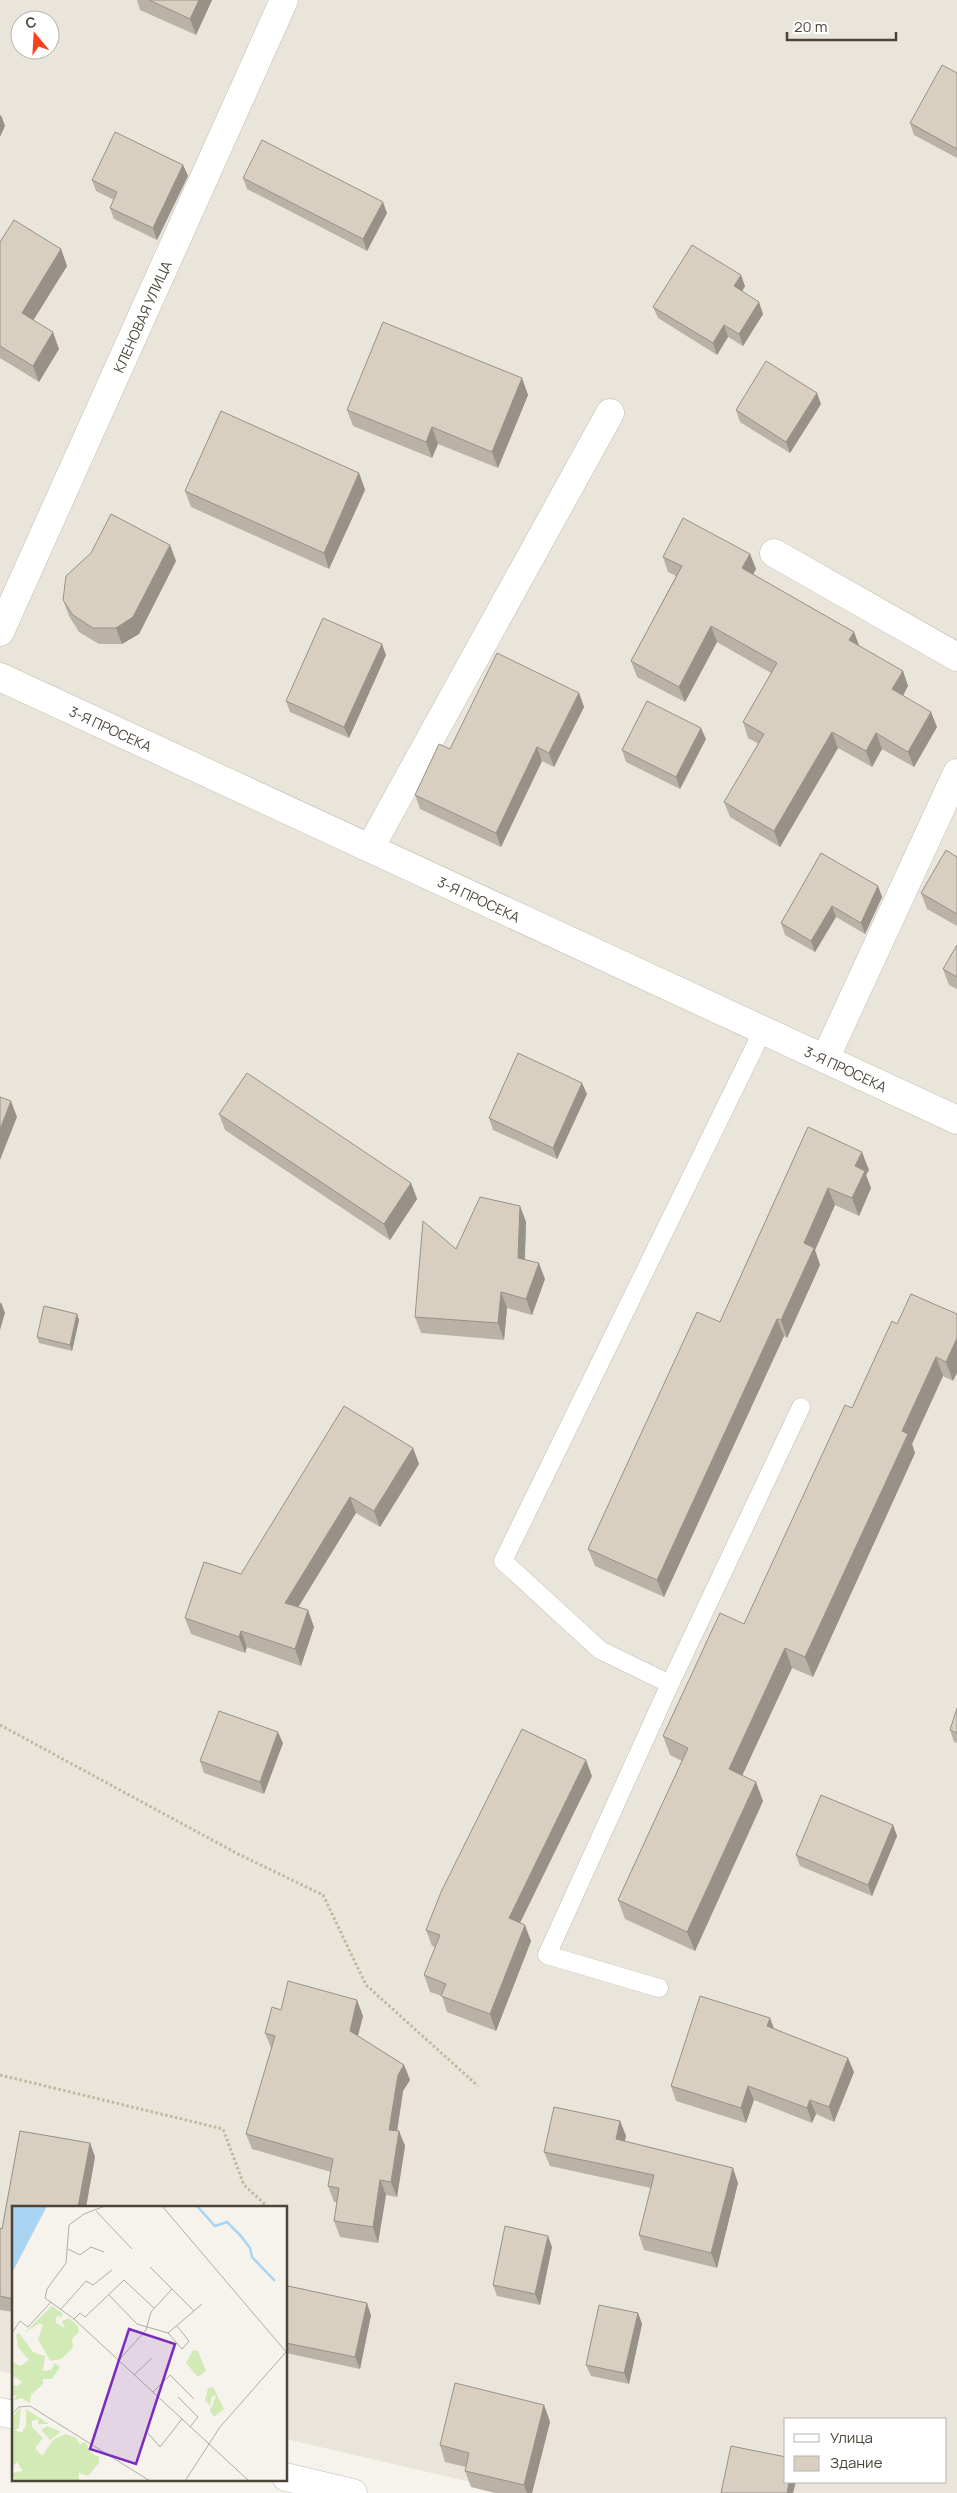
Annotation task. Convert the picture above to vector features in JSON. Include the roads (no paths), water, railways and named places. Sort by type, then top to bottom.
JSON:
[{"type":"street","name":"КЛЕНОВАЯ УЛИЦА","points":[[0,632],[284,0]]},
{"type":"street","points":[[370,848],[610,413]]},
{"type":"street","points":[[774,553],[957,657]]},
{"type":"street","name":"3-Я ПРОСЕКА","points":[[0,676],[957,1120]]},
{"type":"street","points":[[825,1059],[957,773]]},
{"type":"street","points":[[288,2477],[353,2493]]},
{"type":"lane","points":[[670,1684],[600,1650],[503,1561],[764,1030]]},
{"type":"lane","points":[[658,1988],[548,1955],[670,1684],[801,1407]]}]
